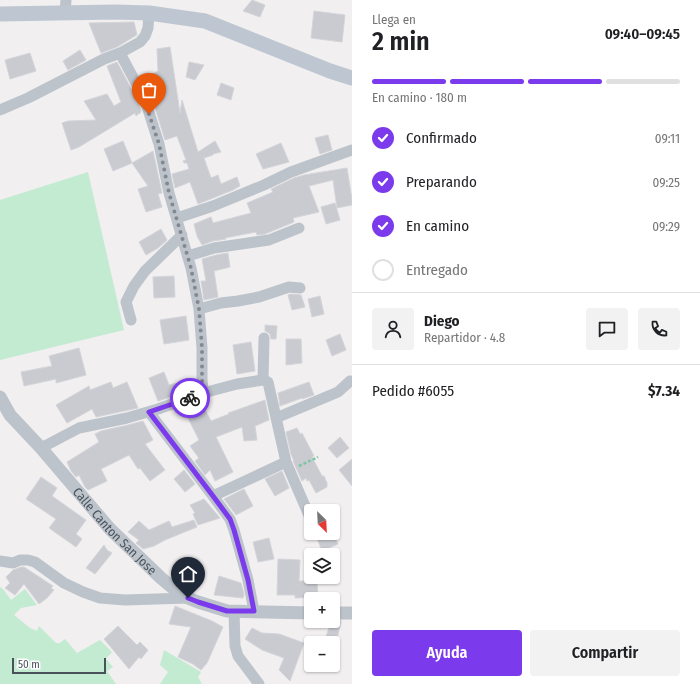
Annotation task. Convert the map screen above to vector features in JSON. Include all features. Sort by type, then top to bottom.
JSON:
[{"type":"main road","points":[[0,14],[65,6],[116,12],[149,13],[205,21],[330,71],[352,78]]},
{"type":"street","points":[[0,110],[28,98],[140,42],[145,36],[148,28],[149,13]]},
{"type":"street","points":[[120,53],[145,100],[159,144],[169,193],[191,268],[199,309],[203,393]]},
{"type":"street","points":[[177,218],[213,206],[291,172],[352,150]]},
{"type":"street","points":[[188,256],[214,248],[269,240],[299,228]]},
{"type":"street","points":[[131,320],[126,302],[134,286],[145,270],[182,235]]},
{"type":"street","points":[[199,309],[221,303],[259,297],[289,287],[300,288]]},
{"type":"street","points":[[262,380],[264,338]]},
{"type":"street","points":[[41,448],[79,428],[127,418],[203,393],[237,384],[262,380],[268,382],[286,462],[304,504]]},
{"type":"street","points":[[276,418],[338,392],[350,381]]},
{"type":"street","name":"Calle Canton San Jose","points":[[0,397],[10,415],[41,448],[110,529],[160,578],[188,598],[234,612],[254,611],[304,613]]},
{"type":"street","points":[[149,412],[230,519],[248,580],[254,611]]},
{"type":"street","points":[[213,496],[286,462]]},
{"type":"street","points":[[0,561],[13,563],[20,560],[28,560],[35,562],[64,583],[100,598],[125,600],[188,598]]},
{"type":"street","points":[[234,612],[235,646],[238,656],[259,684]]},
{"type":"street","points":[[340,613],[352,613]]},
{"type":"path","points":[[286,462],[296,468],[318,457]]},
{"type":"green space","points":[[88,172],[124,330],[0,360],[0,200]]},
{"type":"green space","points":[[0,587],[11,600],[25,589],[37,605],[21,608],[14,615],[30,628],[37,631],[39,626],[56,643],[60,643],[65,639],[77,653],[100,640],[112,652],[106,659],[113,667],[107,671],[116,684],[0,684]]},
{"type":"green space","points":[[164,650],[201,672],[198,677],[202,684],[160,684],[168,672],[160,665]]},
{"type":"building","points":[[252,0],[265,5],[260,17],[243,11]]},
{"type":"building","points":[[314,11],[345,15],[342,42],[311,38]]},
{"type":"building","points":[[134,22],[137,35],[117,47],[101,53],[89,23]]},
{"type":"building","points":[[170,47],[180,113],[182,100],[198,152],[215,141],[221,152],[204,158],[211,178],[218,175],[221,184],[237,177],[240,186],[198,204],[190,182],[175,188],[172,174],[189,169],[187,163],[184,163],[183,161],[186,160],[177,136],[165,140],[152,98],[142,80],[158,71],[157,49]]},
{"type":"building","points":[[80,50],[86,60],[68,70],[63,61]]},
{"type":"building","points":[[30,53],[36,71],[10,79],[5,60]]},
{"type":"building","points":[[117,62],[139,103],[141,112],[136,116],[135,113],[79,147],[71,150],[62,123],[68,121],[96,120],[84,101],[107,94],[114,106],[121,102],[107,66]]},
{"type":"building","points":[[189,62],[204,65],[195,80],[186,77]]},
{"type":"building","points":[[221,83],[234,88],[231,100],[217,95]]},
{"type":"building","points":[[328,135],[332,150],[320,154],[315,138]]},
{"type":"building","points":[[123,141],[132,163],[113,171],[104,149]]},
{"type":"building","points":[[281,143],[289,162],[263,169],[256,154]]},
{"type":"building","points":[[153,151],[162,193],[158,194],[162,207],[146,212],[138,189],[148,186],[132,163]]},
{"type":"building","points":[[347,168],[352,205],[337,208],[333,180],[309,186],[319,212],[293,218],[294,222],[265,234],[257,235],[256,232],[225,238],[226,239],[213,241],[202,245],[197,236],[194,224],[211,217],[213,223],[251,213],[247,203],[273,192],[271,189],[294,178]]},
{"type":"building","points":[[335,203],[340,220],[326,224],[321,207]]},
{"type":"building","points":[[161,229],[167,240],[158,248],[146,255],[139,242]]},
{"type":"building","points":[[228,253],[230,267],[214,271],[218,297],[204,300],[201,281],[206,281],[202,259]]},
{"type":"building","points":[[174,276],[175,297],[154,298],[153,277]]},
{"type":"building","points":[[288,295],[301,295],[305,307],[292,310]]},
{"type":"building","points":[[320,296],[324,314],[312,317],[308,299]]},
{"type":"building","points":[[186,316],[189,340],[164,344],[160,320]]},
{"type":"building","points":[[265,325],[277,326],[276,339],[271,339],[270,334],[265,331]]},
{"type":"building","points":[[340,334],[346,350],[332,356],[326,340]]},
{"type":"building","points":[[286,339],[301,339],[302,363],[286,365]]},
{"type":"building","points":[[251,342],[255,371],[237,374],[233,345]]},
{"type":"building","points":[[79,348],[86,375],[56,383],[56,379],[24,386],[21,372],[52,366],[49,356]]},
{"type":"building","points":[[164,372],[169,385],[192,379],[195,389],[158,401],[149,378]]},
{"type":"building","points":[[111,382],[113,388],[127,382],[138,408],[96,417],[92,409],[67,423],[56,405],[89,386],[90,390]]},
{"type":"building","points":[[309,382],[314,395],[280,406],[278,393]]},
{"type":"building","points":[[265,400],[269,420],[255,426],[257,440],[244,441],[242,427],[216,437],[233,472],[215,481],[210,470],[205,475],[195,461],[199,458],[190,446],[199,440],[183,408],[198,402],[199,404],[201,402],[211,421],[229,414],[228,413]]},
{"type":"building","points":[[143,421],[153,440],[145,444],[165,470],[150,481],[140,468],[138,469],[129,455],[101,469],[107,481],[88,490],[79,475],[76,477],[71,471],[67,462],[99,442],[95,434],[101,431]]},
{"type":"building","points":[[297,428],[300,434],[302,433],[314,456],[312,457],[327,483],[327,487],[316,493],[309,480],[307,481],[306,478],[302,481],[293,461],[286,432]]},
{"type":"building","points":[[340,437],[349,448],[337,458],[328,448]]},
{"type":"building","points":[[352,459],[352,486],[339,470]]},
{"type":"building","points":[[184,470],[195,484],[185,492],[174,479]]},
{"type":"building","points":[[282,471],[289,488],[275,496],[265,479]]},
{"type":"building","points":[[41,477],[57,488],[52,496],[86,520],[76,534],[82,539],[76,547],[49,528],[56,519],[26,499]]},
{"type":"building","points":[[244,489],[253,506],[236,515],[224,499]]},
{"type":"building","points":[[204,499],[220,518],[198,525],[193,514],[195,513],[190,505]]},
{"type":"building","points":[[194,520],[197,527],[154,546],[143,549],[136,543],[139,540],[128,532],[139,521],[149,530],[169,521],[172,527]]},
{"type":"building","points":[[269,538],[274,559],[258,562],[253,542]]},
{"type":"building","points":[[318,540],[336,540],[338,544],[329,548],[321,548]]},
{"type":"building","points":[[104,545],[107,550],[112,553],[95,574],[86,568]]},
{"type":"building","points":[[278,559],[300,560],[299,581],[304,581],[304,584],[317,584],[318,592],[304,592],[304,598],[295,598],[295,595],[277,595]]},
{"type":"building","points":[[24,567],[53,586],[51,588],[54,590],[39,604],[24,584],[15,595],[5,588],[10,583],[6,577],[13,570]]},
{"type":"building","points":[[219,576],[241,583],[244,594],[243,598],[214,595]]},
{"type":"building","points":[[175,606],[223,627],[207,663],[201,670],[193,664],[178,657],[191,627],[169,624]]},
{"type":"building","points":[[118,626],[137,645],[140,642],[148,650],[141,659],[139,657],[129,669],[104,639]]},
{"type":"building","points":[[252,628],[262,633],[279,634],[304,643],[290,681],[279,670],[284,658],[262,650],[245,639]]},
{"type":"building","points":[[329,628],[339,628],[338,636],[326,636]]},
{"type":"way so far","points":[[149,114],[159,144],[169,193],[191,268],[199,309],[203,393],[190,398]]},
{"type":"route","points":[[188,598],[227,611],[254,611],[240,548],[230,519],[149,412],[190,398]]}]
